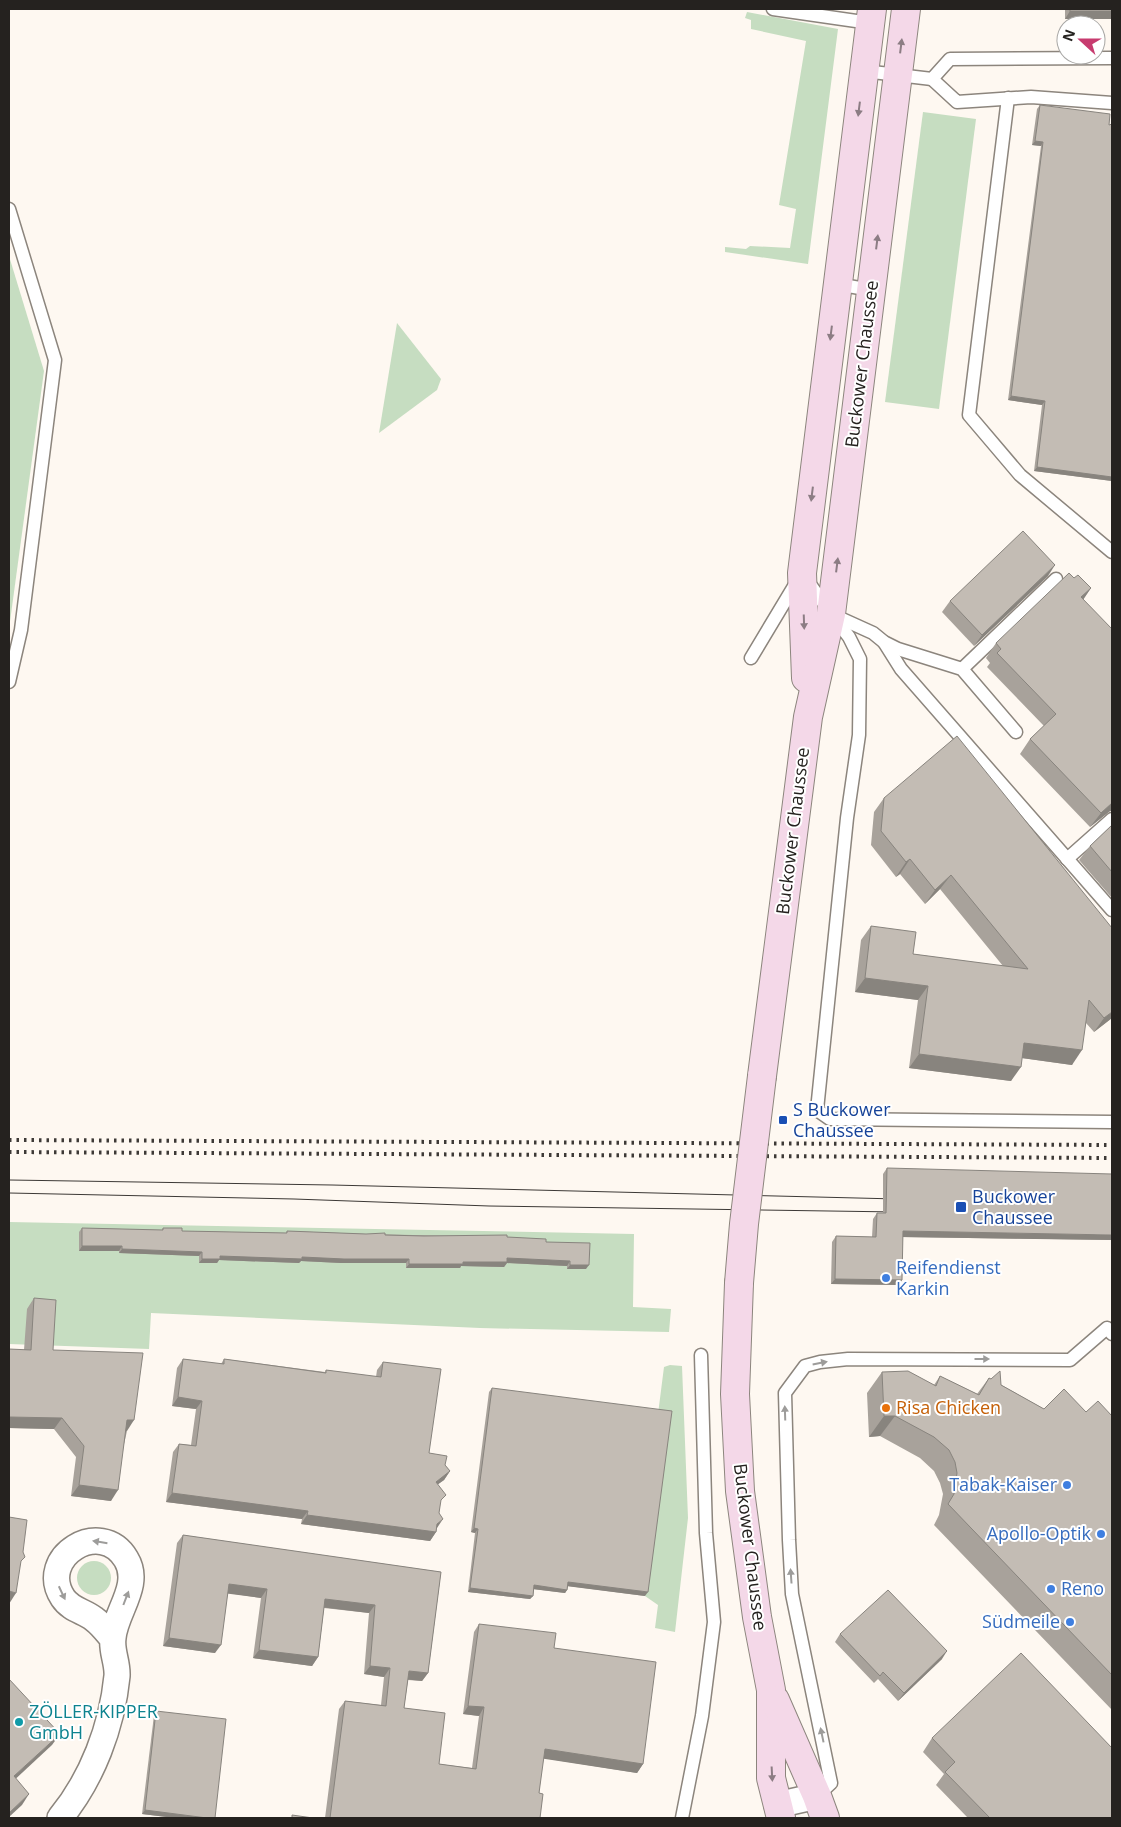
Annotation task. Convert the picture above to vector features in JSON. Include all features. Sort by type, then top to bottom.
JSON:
[{"type":"main road","name":"Buckower Chaussee","points":[[779,1811],[772,1778],[771,1690],[757,1617],[740,1491],[735,1394],[739,1283],[745,1215],[808,717],[831,614],[906,9]]},
{"type":"main road","name":"Buckower Chaussee","points":[[808,717],[802,573],[871,16]]},
{"type":"main road","name":"Buckower Chaussee","points":[[771,1690],[824,1799]]},
{"type":"street","points":[[60,1818],[84,1782],[110,1717],[117,1674],[112,1638]]},
{"type":"street","points":[[779,1811],[824,1799]]},
{"type":"lane","points":[[773,9],[871,16]]},
{"type":"lane","points":[[932,79],[950,60],[1112,58]]},
{"type":"lane","points":[[864,71],[932,79],[957,102],[1031,97],[1112,103]]},
{"type":"lane","points":[[1008,98],[969,415],[1020,475],[1112,552]]},
{"type":"lane","points":[[9,208],[55,360],[21,630],[9,682]]},
{"type":"lane","points":[[837,284],[871,290]]},
{"type":"lane","points":[[751,658],[802,573],[848,637],[860,659],[859,735],[847,818],[817,1110],[830,1119],[1112,1122]]},
{"type":"lane","points":[[962,669],[1056,579]]},
{"type":"lane","points":[[831,614],[873,633],[884,642],[898,649],[962,669],[1016,732]]},
{"type":"lane","points":[[884,642],[901,669],[1112,910]]},
{"type":"lane","points":[[1067,859],[1112,819]]},
{"type":"lane","points":[[824,1799],[792,1594],[788,1540],[784,1393],[805,1366],[820,1362],[848,1359],[1070,1360],[1107,1328],[1112,1334]]},
{"type":"lane","points":[[682,1818],[702,1716],[714,1622],[706,1533],[701,1355]]},
{"type":"green space","points":[[747,12],[838,29],[808,264],[725,252],[725,247],[746,249],[750,246],[790,248],[796,209],[779,205],[806,41],[751,29],[751,20],[745,18]]},
{"type":"green space","points":[[923,112],[976,119],[939,409],[885,402]]},
{"type":"green space","points":[[9,256],[44,371],[9,629]]},
{"type":"green space","points":[[397,323],[441,379],[437,390],[379,433]]},
{"type":"green space","points":[[9,1222],[634,1234],[633,1307],[671,1309],[669,1332],[480,1328],[151,1313],[149,1349],[9,1344]]},
{"type":"green space","points":[[670,1365],[682,1366],[688,1518],[675,1632],[655,1628],[658,1605],[645,1596],[669,1415],[658,1414],[664,1367]]},
{"type":"green space","points":[[94,1561],[106,1566],[111,1578],[106,1590],[94,1595],[82,1590],[77,1578],[82,1566]]},
{"type":"building","points":[[1070,9],[1112,9],[1112,11],[1070,11]]},
{"type":"building","points":[[1040,105],[1110,114],[1109,125],[1112,124],[1112,477],[1037,467],[1045,401],[1011,396],[1043,142],[1035,141]]},
{"type":"building","points":[[1023,531],[1055,565],[982,635],[950,601]]},
{"type":"building","points":[[1069,573],[1074,578],[1078,575],[1091,588],[1081,597],[1112,629],[1112,803],[1101,813],[1030,739],[1056,714],[997,653],[1001,649],[996,643]]},
{"type":"building","points":[[957,736],[1112,928],[1112,1012],[1104,1018],[1089,1000],[1082,1050],[1024,1043],[1021,1067],[919,1054],[928,986],[865,978],[871,926],[916,932],[913,954],[1028,969],[951,875],[935,890],[910,859],[906,862],[881,831],[884,798]]},
{"type":"building","points":[[1112,825],[1112,872],[1090,846]]},
{"type":"building","points":[[887,1168],[1112,1174],[1112,1235],[903,1231],[902,1280],[835,1279],[836,1236],[876,1237],[877,1213],[886,1213]]},
{"type":"building","points":[[82,1228],[163,1230],[163,1228],[182,1228],[182,1231],[385,1233],[385,1235],[424,1236],[507,1235],[507,1237],[546,1239],[546,1242],[590,1243],[589,1265],[570,1265],[570,1261],[507,1258],[507,1262],[463,1262],[463,1264],[409,1264],[409,1259],[302,1257],[302,1259],[220,1256],[220,1259],[202,1259],[202,1252],[122,1249],[122,1246],[82,1246]]},
{"type":"building","points":[[34,1298],[56,1300],[53,1350],[143,1353],[134,1420],[127,1420],[118,1490],[79,1485],[84,1446],[62,1418],[9,1417],[9,1349],[31,1350]]},
{"type":"building","points":[[183,1359],[224,1364],[224,1359],[326,1373],[326,1370],[381,1377],[383,1362],[441,1369],[429,1453],[447,1456],[445,1465],[450,1471],[436,1482],[446,1495],[441,1500],[439,1513],[443,1519],[437,1524],[436,1532],[307,1515],[308,1511],[172,1493],[179,1444],[196,1446],[202,1401],[178,1397]]},
{"type":"building","name":"Südmeile","points":[[908,1371],[936,1386],[940,1376],[979,1395],[989,1378],[991,1379],[1000,1371],[1001,1385],[1044,1409],[1064,1389],[1086,1412],[1098,1401],[1112,1416],[1112,1675],[948,1504],[954,1494],[957,1473],[955,1462],[949,1450],[934,1437],[895,1416],[884,1416],[882,1372]]},
{"type":"building","points":[[492,1388],[672,1411],[648,1592],[568,1582],[567,1590],[534,1585],[533,1596],[470,1588],[478,1529],[474,1528]]},
{"type":"building","points":[[9,1517],[27,1520],[23,1552],[25,1557],[21,1561],[16,1593],[9,1591]]},
{"type":"building","points":[[183,1535],[441,1572],[428,1673],[409,1671],[404,1708],[445,1713],[439,1764],[476,1769],[484,1707],[468,1706],[479,1624],[556,1633],[554,1648],[656,1662],[643,1764],[545,1749],[539,1793],[543,1794],[540,1818],[330,1818],[345,1701],[386,1706],[390,1668],[370,1666],[375,1605],[325,1599],[318,1657],[259,1650],[267,1589],[229,1584],[221,1645],[169,1638]]},
{"type":"building","points":[[888,1590],[947,1651],[904,1693],[883,1672],[880,1676],[840,1634]]},
{"type":"building","points":[[1021,1653],[1112,1748],[1112,1818],[990,1818],[945,1772],[955,1762],[932,1738]]},
{"type":"building","points":[[9,1679],[60,1734],[14,1776],[29,1794],[9,1813]]},
{"type":"building","points":[[156,1711],[226,1719],[215,1818],[145,1810]]},
{"type":"building","points":[[292,1815],[313,1818],[292,1818]]},
{"type":"tram line","points":[[9,1180],[332,1185],[897,1199]]},
{"type":"tram line","points":[[9,1193],[294,1199],[489,1206],[897,1212]]},
{"type":"railway","points":[[9,1140],[1112,1145]]},
{"type":"railway","points":[[9,1152],[1112,1158]]},
{"type":"place","name":"S Buckower Chaussee","points":[[783,1120]]},
{"type":"place","name":"Buckower Chaussee","points":[[961,1207]]},
{"type":"place","name":"Reifendienst Karkin","points":[[886,1278]]},
{"type":"place","name":"Risa Chicken","points":[[886,1408]]},
{"type":"place","name":"Tabak-Kaiser","points":[[1067,1485]]},
{"type":"place","name":"Apollo-Optik","points":[[1101,1534]]},
{"type":"place","name":"Reno","points":[[1051,1589]]},
{"type":"place","name":"Südmeile","points":[[1070,1622]]},
{"type":"place","name":"ZÖLLER-KIPPER GmbH","points":[[19,1722]]}]
